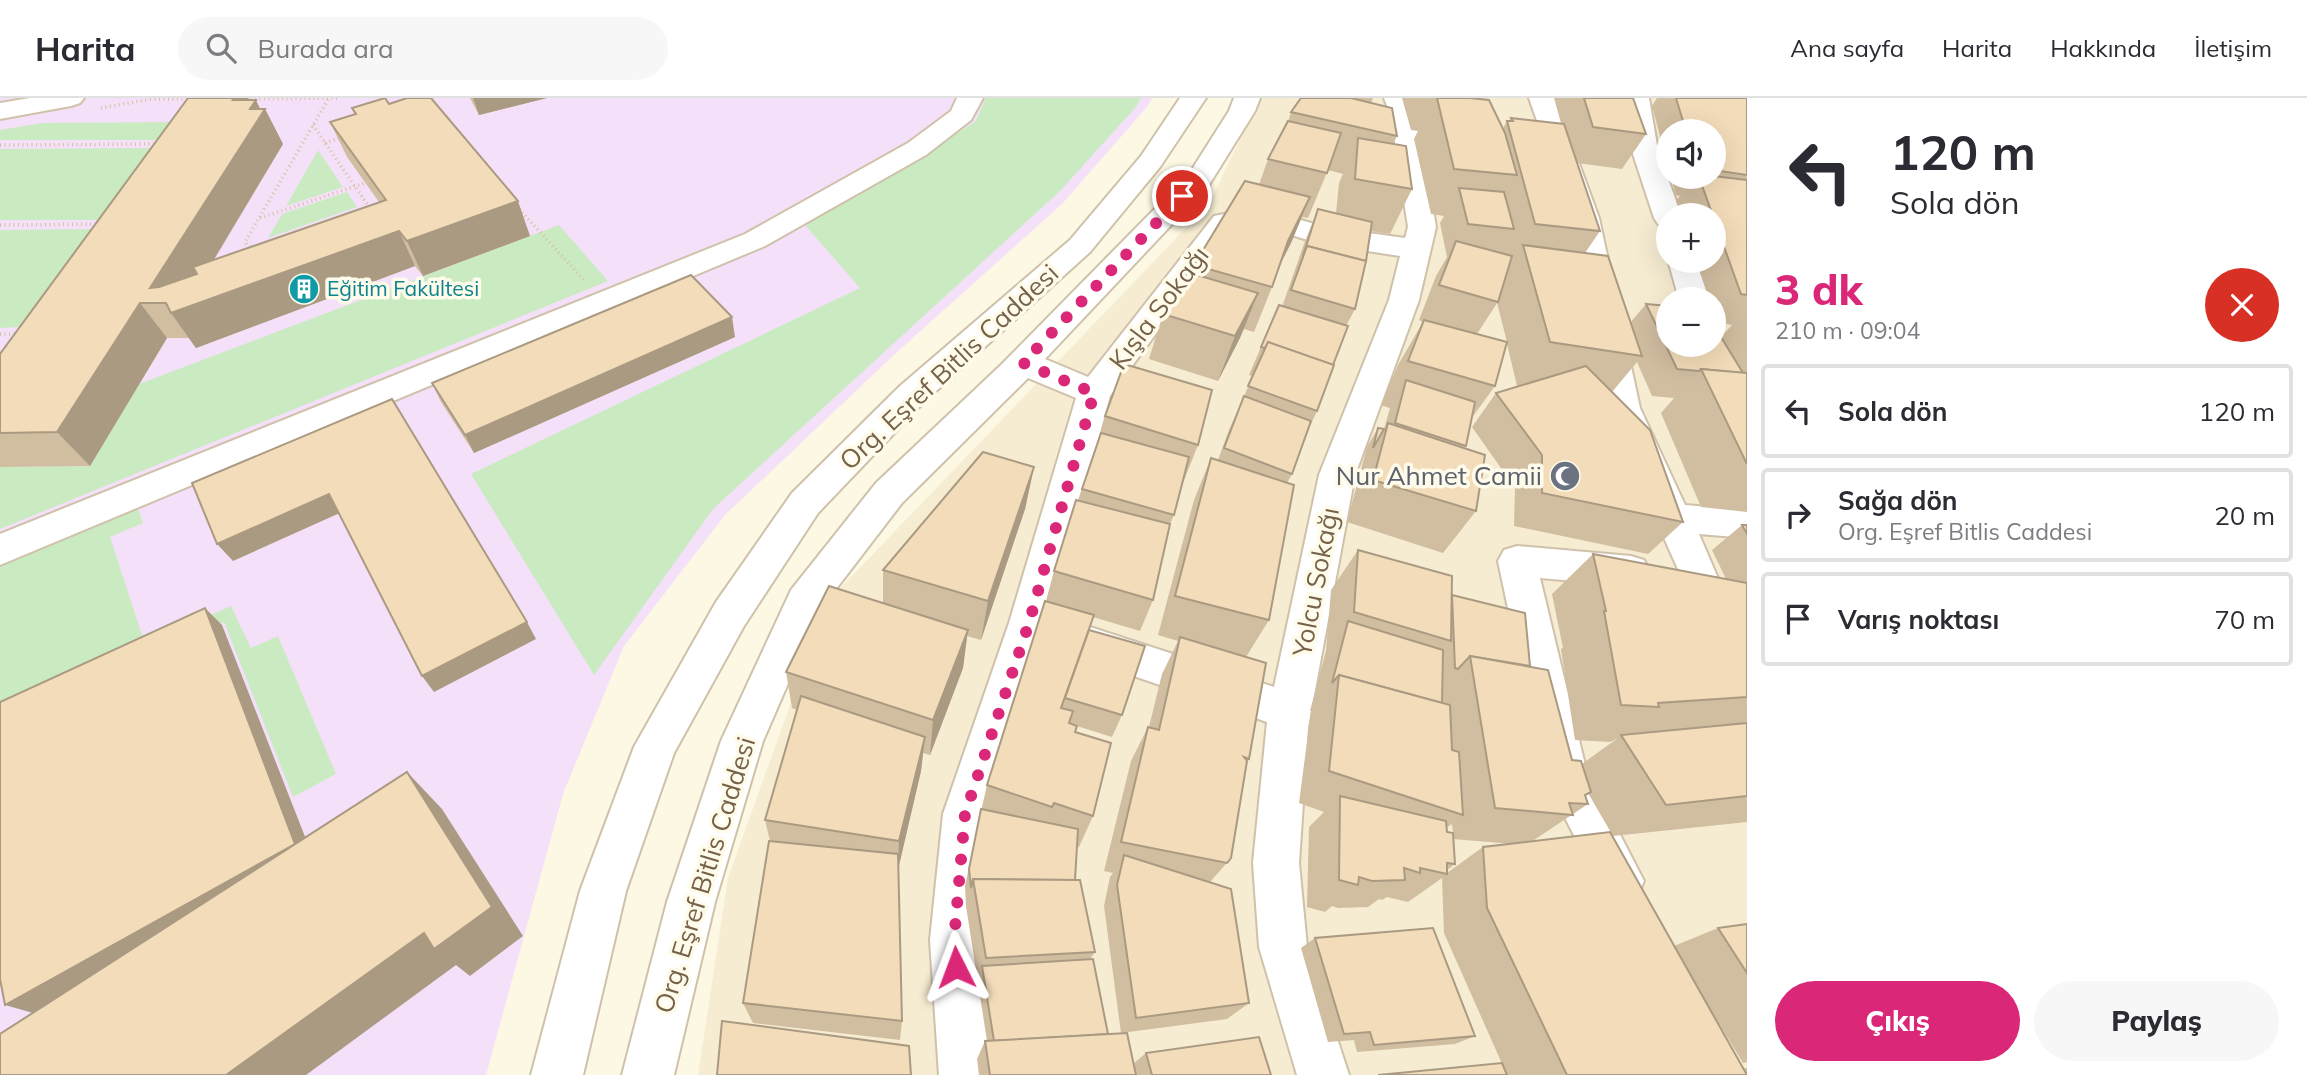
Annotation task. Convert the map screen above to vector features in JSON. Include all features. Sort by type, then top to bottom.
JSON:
[{"type":"street","points":[[0,111],[71,98]]},
{"type":"street","points":[[0,550],[755,240],[906,156],[962,115],[970,98]]},
{"type":"street","name":"Org. Eşref Bitlis Caddesi","points":[[557,1075],[603,891],[655,747],[730,614],[805,503],[912,394],[1080,246],[1151,161],[1193,98]]},
{"type":"street","name":"Org. Eşref Bitlis Caddesi","points":[[648,1075],[691,902],[742,741],[805,601],[889,493],[1023,363],[1199,179],[1242,111],[1247,98]]},
{"type":"street","name":"Yolcu Sokağı","points":[[1323,1075],[1283,947],[1276,863],[1290,711],[1337,475],[1404,300],[1422,228],[1404,117],[1397,98]]},
{"type":"street","points":[[1542,98],[1585,218],[1623,408],[1700,576],[1747,699]]},
{"type":"street","points":[[1636,98],[1645,151],[1663,203]]},
{"type":"street","name":"Kışla Sokağı","points":[[965,1075],[954,940],[965,814],[1029,623],[1094,393],[1224,222],[1259,216],[1321,234],[1417,249]]},
{"type":"street","points":[[1023,363],[1094,393]]},
{"type":"street","points":[[1674,518],[1747,524]]},
{"type":"street","points":[[1642,920],[1565,774],[1517,561],[1700,576]]},
{"type":"street","points":[[1029,623],[1290,711]]},
{"type":"path","points":[[255,260],[245,242],[328,98]]},
{"type":"path","points":[[234,99],[338,98]]},
{"type":"path","points":[[150,99],[192,99]]},
{"type":"path","points":[[313,125],[369,206]]},
{"type":"path","points":[[326,143],[350,135]]},
{"type":"path","points":[[0,145],[166,144]]},
{"type":"path","points":[[259,219],[365,183]]},
{"type":"path","points":[[511,200],[606,303]]},
{"type":"path","points":[[357,211],[380,204]]},
{"type":"path","points":[[0,225],[108,224]]},
{"type":"path","points":[[249,249],[261,244]]},
{"type":"path","points":[[0,334],[32,334]]},
{"type":"shaded area","points":[[0,98],[1152,98],[1062,204],[896,353],[725,515],[624,646],[563,794],[486,1075],[0,1075]]},
{"type":"shaded area","points":[[1260,98],[1747,98],[1747,1075],[698,1075],[728,878],[827,602],[1209,204]]},
{"type":"green space","points":[[986,98],[1141,98],[1136,107],[1060,191],[713,509],[594,675],[471,474],[860,288],[805,225],[975,122]]},
{"type":"green space","points":[[170,122],[157,140],[0,140],[0,130],[43,123]]},
{"type":"green space","points":[[151,148],[98,220],[0,220],[0,149]]},
{"type":"green space","points":[[318,150],[343,187],[286,206]]},
{"type":"green space","points":[[347,192],[357,207],[268,238],[282,214]]},
{"type":"green space","points":[[559,225],[608,281],[0,529],[0,467],[90,466],[139,384]]},
{"type":"green space","points":[[92,229],[19,327],[0,328],[0,230]]},
{"type":"green space","points":[[137,506],[143,523],[110,537],[145,644],[231,606],[251,648],[278,636],[336,774],[293,797],[224,622],[0,726],[0,563]]},
{"type":"building","points":[[188,98],[256,100],[250,109],[265,109],[150,288],[197,274],[193,267],[386,200],[330,122],[356,114],[352,108],[385,98],[389,104],[407,98],[431,98],[518,201],[407,241],[399,231],[171,313],[166,303],[140,303],[57,432],[0,433],[0,354]]},
{"type":"building","points":[[1301,98],[1351,98],[1392,108],[1397,136],[1291,112]]},
{"type":"building","points":[[1437,98],[1489,100],[1505,133],[1517,175],[1454,169]]},
{"type":"building","points":[[1584,98],[1633,98],[1646,134],[1593,127]]},
{"type":"building","points":[[1676,98],[1747,98],[1747,175],[1726,172],[1726,119],[1682,119]]},
{"type":"building","points":[[1511,118],[1564,124],[1600,231],[1535,224],[1507,121],[1513,121]]},
{"type":"building","points":[[1288,121],[1341,133],[1327,173],[1268,159]]},
{"type":"building","points":[[1358,138],[1406,146],[1412,189],[1355,179]]},
{"type":"building","points":[[1726,178],[1747,180],[1747,295],[1741,294],[1726,252],[1726,203],[1708,203],[1703,189],[1726,189]]},
{"type":"building","points":[[1245,181],[1310,197],[1288,241],[1272,287],[1194,265]]},
{"type":"building","points":[[1459,188],[1504,192],[1514,229],[1468,224]]},
{"type":"building","points":[[1318,209],[1372,222],[1366,261],[1307,246],[1303,256]]},
{"type":"building","points":[[1456,241],[1512,256],[1498,302],[1439,285]]},
{"type":"building","points":[[1523,245],[1608,256],[1642,356],[1550,342]]},
{"type":"building","points":[[1307,246],[1366,261],[1355,309],[1291,290]]},
{"type":"building","points":[[1187,272],[1258,293],[1235,336],[1163,314]]},
{"type":"building","points":[[691,275],[732,317],[465,435],[432,383]]},
{"type":"building","points":[[1646,304],[1656,305],[1656,325]]},
{"type":"building","points":[[1279,305],[1348,326],[1333,365],[1268,342],[1265,348],[1261,347]]},
{"type":"building","points":[[1424,320],[1507,342],[1495,386],[1408,361]]},
{"type":"building","points":[[1268,342],[1334,365],[1317,411],[1248,386]]},
{"type":"building","points":[[1726,345],[1743,373],[1701,369],[1677,369],[1671,357],[1726,357]]},
{"type":"building","points":[[1124,364],[1212,390],[1198,445],[1105,416]]},
{"type":"building","points":[[1586,366],[1650,430],[1683,522],[1542,493],[1542,455],[1496,393]]},
{"type":"building","points":[[1701,369],[1747,373],[1747,464]]},
{"type":"building","points":[[1406,380],[1475,402],[1466,446],[1395,423]]},
{"type":"building","points":[[1244,396],[1311,421],[1292,474],[1224,448]]},
{"type":"building","points":[[392,399],[527,622],[422,676],[329,494],[217,544],[192,483]]},
{"type":"building","points":[[1388,423],[1485,455],[1476,511],[1373,480]]},
{"type":"building","points":[[1378,428],[1384,429],[1373,448]]},
{"type":"building","points":[[1101,433],[1189,457],[1174,515],[1082,489]]},
{"type":"building","points":[[983,452],[1034,467],[988,601],[883,570]]},
{"type":"building","points":[[1211,458],[1294,485],[1269,620],[1175,596]]},
{"type":"building","points":[[1076,500],[1170,524],[1153,600],[1054,571]]},
{"type":"building","points":[[1358,550],[1452,576],[1451,641],[1354,612]]},
{"type":"building","points":[[1593,554],[1747,583],[1747,697],[1658,703],[1659,707],[1621,705],[1606,611]]},
{"type":"building","points":[[829,586],[968,630],[933,720],[786,672]]},
{"type":"building","points":[[1452,595],[1525,613],[1530,666],[1470,656],[1458,669],[1455,668]]},
{"type":"building","points":[[1045,601],[1094,615],[1061,708],[1073,711],[1069,723],[1077,726],[1075,732],[1111,743],[1093,816],[1054,803],[1052,807],[987,785]]},
{"type":"building","points":[[205,608],[295,844],[5,1005],[0,979],[0,702]]},
{"type":"building","points":[[1348,621],[1443,650],[1442,703],[1339,675],[1332,683]]},
{"type":"building","points":[[1089,630],[1145,646],[1122,715],[1065,698]]},
{"type":"building","points":[[1180,637],[1266,663],[1249,759],[1244,757],[1247,761],[1231,858],[1227,863],[1121,842],[1148,727],[1159,730]]},
{"type":"building","points":[[1470,656],[1548,670],[1572,760],[1581,761],[1591,792],[1585,795],[1588,804],[1569,803],[1573,815],[1495,808]]},
{"type":"building","points":[[1339,675],[1450,705],[1452,750],[1459,752],[1463,815],[1329,771]]},
{"type":"building","points":[[801,696],[925,737],[899,841],[765,820]]},
{"type":"building","points":[[1747,723],[1747,796],[1666,805],[1621,735]]},
{"type":"building","points":[[407,772],[492,907],[434,949],[424,933],[226,1075],[0,1075],[0,1034]]},
{"type":"building","points":[[1340,796],[1446,821],[1447,832],[1453,833],[1455,864],[1447,863],[1447,874],[1420,868],[1420,873],[1404,868],[1405,880],[1372,881],[1359,877],[1358,885],[1339,880]]},
{"type":"building","points":[[981,809],[1078,829],[1075,880],[973,879],[971,888],[969,869]]},
{"type":"building","points":[[1610,832],[1747,1075],[1567,1075],[1487,908],[1483,847]]},
{"type":"building","points":[[769,841],[898,854],[902,1021],[743,1003]]},
{"type":"building","points":[[1124,855],[1231,889],[1249,1003],[1136,1018],[1117,885]]},
{"type":"building","points":[[973,879],[1080,880],[1095,952],[986,958]]},
{"type":"building","points":[[1747,924],[1747,973],[1718,928]]},
{"type":"building","points":[[1433,928],[1475,1036],[1374,1045],[1370,1032],[1344,1034],[1315,938]]},
{"type":"building","points":[[1093,959],[1108,1034],[994,1041],[982,966]]},
{"type":"building","points":[[722,1021],[909,1046],[911,1075],[717,1075]]},
{"type":"building","points":[[1127,1033],[1136,1075],[990,1075],[985,1041]]},
{"type":"building","points":[[1259,1037],[1271,1075],[1152,1075],[1146,1053]]},
{"type":"building","points":[[1502,1063],[1507,1075],[1378,1075]]},
{"type":"place","name":"Eğitim Fakültesi","points":[[304,289]]},
{"type":"place","name":"Nur Ahmet Camii","points":[[1565,476]]},
{"type":"route","points":[[956,967],[954,940],[965,814],[1029,623],[1094,393],[1023,363],[1182,196]]}]
